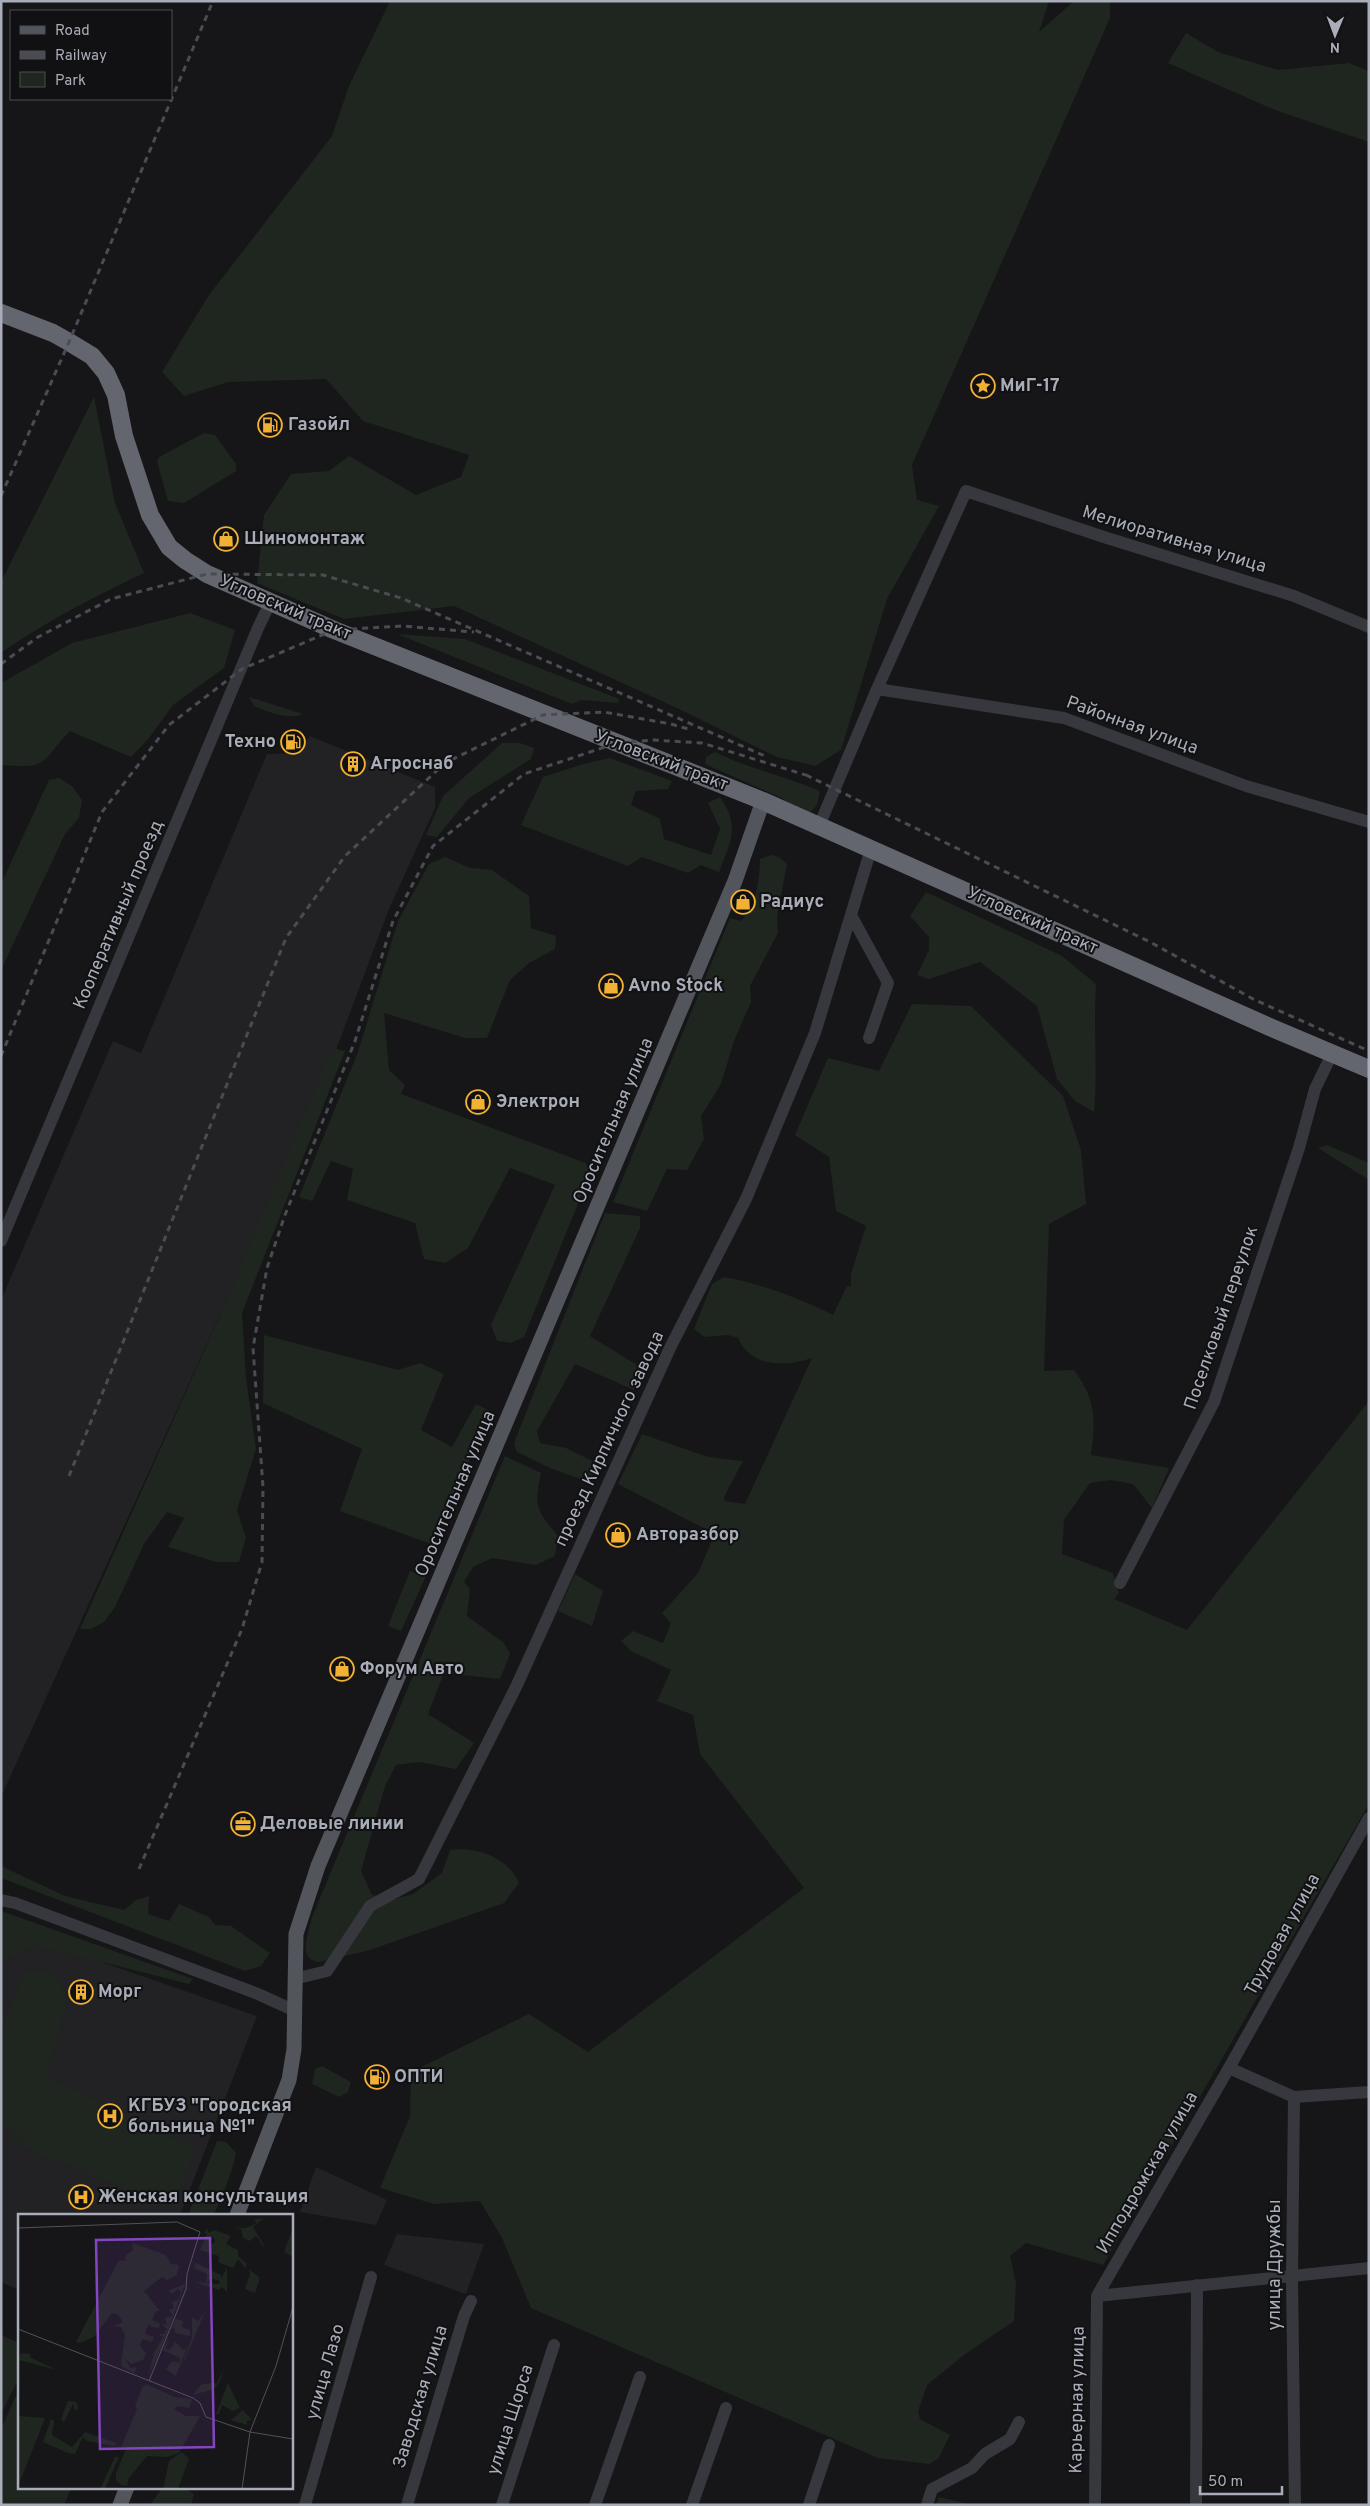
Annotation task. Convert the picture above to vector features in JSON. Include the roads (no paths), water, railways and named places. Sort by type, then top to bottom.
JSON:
[{"type":"highway","name":"Угловский тракт","points":[[1,312],[53,333],[69,342],[92,356],[106,373],[116,395],[124,436],[150,515],[169,547],[184,560],[207,574],[270,603],[796,815],[1369,1069]]},
{"type":"main road","name":"Оросительная улица","points":[[237,2214],[289,2080],[294,2049],[293,2010],[296,1934],[318,1866],[736,881],[763,801]]},
{"type":"main road","points":[[120,2505],[127,2488]]},
{"type":"street","name":"Мелиоративная улица","points":[[877,689],[966,491],[1107,538],[1294,596],[1369,628]]},
{"type":"street","name":"Кооперативный проезд","points":[[1,1241],[270,603]]},
{"type":"street","name":"Районная улица","points":[[877,689],[1064,718],[1246,786],[1369,822]]},
{"type":"street","points":[[819,826],[877,689]]},
{"type":"street","name":"проезд Кирпичного завода","points":[[294,1979],[327,1971],[370,1906],[419,1879],[516,1687],[670,1348],[746,1199],[815,1033],[871,849]]},
{"type":"street","points":[[851,915],[888,983],[869,1038]]},
{"type":"street","name":"Поселковый переулок","points":[[1120,1583],[1214,1402],[1299,1148],[1315,1089],[1332,1054]]},
{"type":"street","name":"Трудовая улица","points":[[1228,2068],[1369,1818]]},
{"type":"street","points":[[1,1900],[15,1903],[258,1994],[293,2010]]},
{"type":"street","points":[[1228,2068],[1294,2097],[1369,2092]]},
{"type":"street","name":"Ипподромская улица","points":[[1097,2296],[1228,2068]]},
{"type":"street","name":"улица Дружбы","points":[[1294,2097],[1292,2278],[1295,2505]]},
{"type":"street","points":[[1097,2296],[1196,2285],[1292,2278],[1369,2268]]},
{"type":"street","name":"улица Лазо","points":[[305,2505],[371,2277]]},
{"type":"street","points":[[1196,2285],[1196,2505]]},
{"type":"street","name":"Карьерная улица","points":[[1094,2505],[1097,2296]]},
{"type":"street","name":"Заводская улица","points":[[407,2505],[464,2316],[471,2301]]},
{"type":"street","name":"улица Щорса","points":[[502,2505],[554,2345]]},
{"type":"street","points":[[596,2505],[640,2377]]},
{"type":"street","points":[[692,2505],[726,2408]]},
{"type":"street","points":[[927,2505],[932,2489],[972,2468],[985,2454],[1010,2439],[1019,2422]]},
{"type":"street","points":[[808,2505],[829,2445]]},
{"type":"railway","points":[[172,98],[213,1]]},
{"type":"railway","points":[[1,496],[69,342],[171,100]]},
{"type":"railway","points":[[1,664],[38,637],[111,599],[207,574],[323,575],[401,598],[765,756]]},
{"type":"railway","points":[[1,1056],[102,812],[169,725],[242,669],[334,630],[402,626],[474,632]]},
{"type":"railway","points":[[69,1476],[286,938],[345,856],[445,763],[543,715],[604,712],[671,724],[688,729]]},
{"type":"railway","points":[[139,1869],[242,1629],[262,1562],[263,1487],[253,1348],[267,1268],[285,1215],[355,1041],[393,921],[433,846],[524,774],[617,743],[653,740],[702,743],[812,777]]},
{"type":"railway","points":[[806,775],[1150,942],[1255,1000],[1369,1051]]},
{"type":"place","name":"МиГ-17","points":[[983,386]]},
{"type":"place","name":"Газойл","points":[[270,425]]},
{"type":"place","name":"Шиномонтаж","points":[[226,539]]},
{"type":"place","name":"Техно","points":[[293,742]]},
{"type":"place","name":"Агроснаб","points":[[353,764]]},
{"type":"place","name":"Радиус","points":[[743,902]]},
{"type":"place","name":"Avno Stoсk","points":[[611,986]]},
{"type":"place","name":"Электрон","points":[[478,1102]]},
{"type":"place","name":"Авторазбор","points":[[618,1535]]},
{"type":"place","name":"Форум Авто","points":[[342,1669]]},
{"type":"place","name":"Деловые линии","points":[[243,1824]]},
{"type":"place","name":"Морг","points":[[81,1992]]},
{"type":"place","name":"ОПТИ","points":[[377,2077]]},
{"type":"place","name":"КГБУЗ \"Городская больница №1\"","points":[[110,2116]]},
{"type":"place","name":"Женская консультация","points":[[81,2197]]}]
